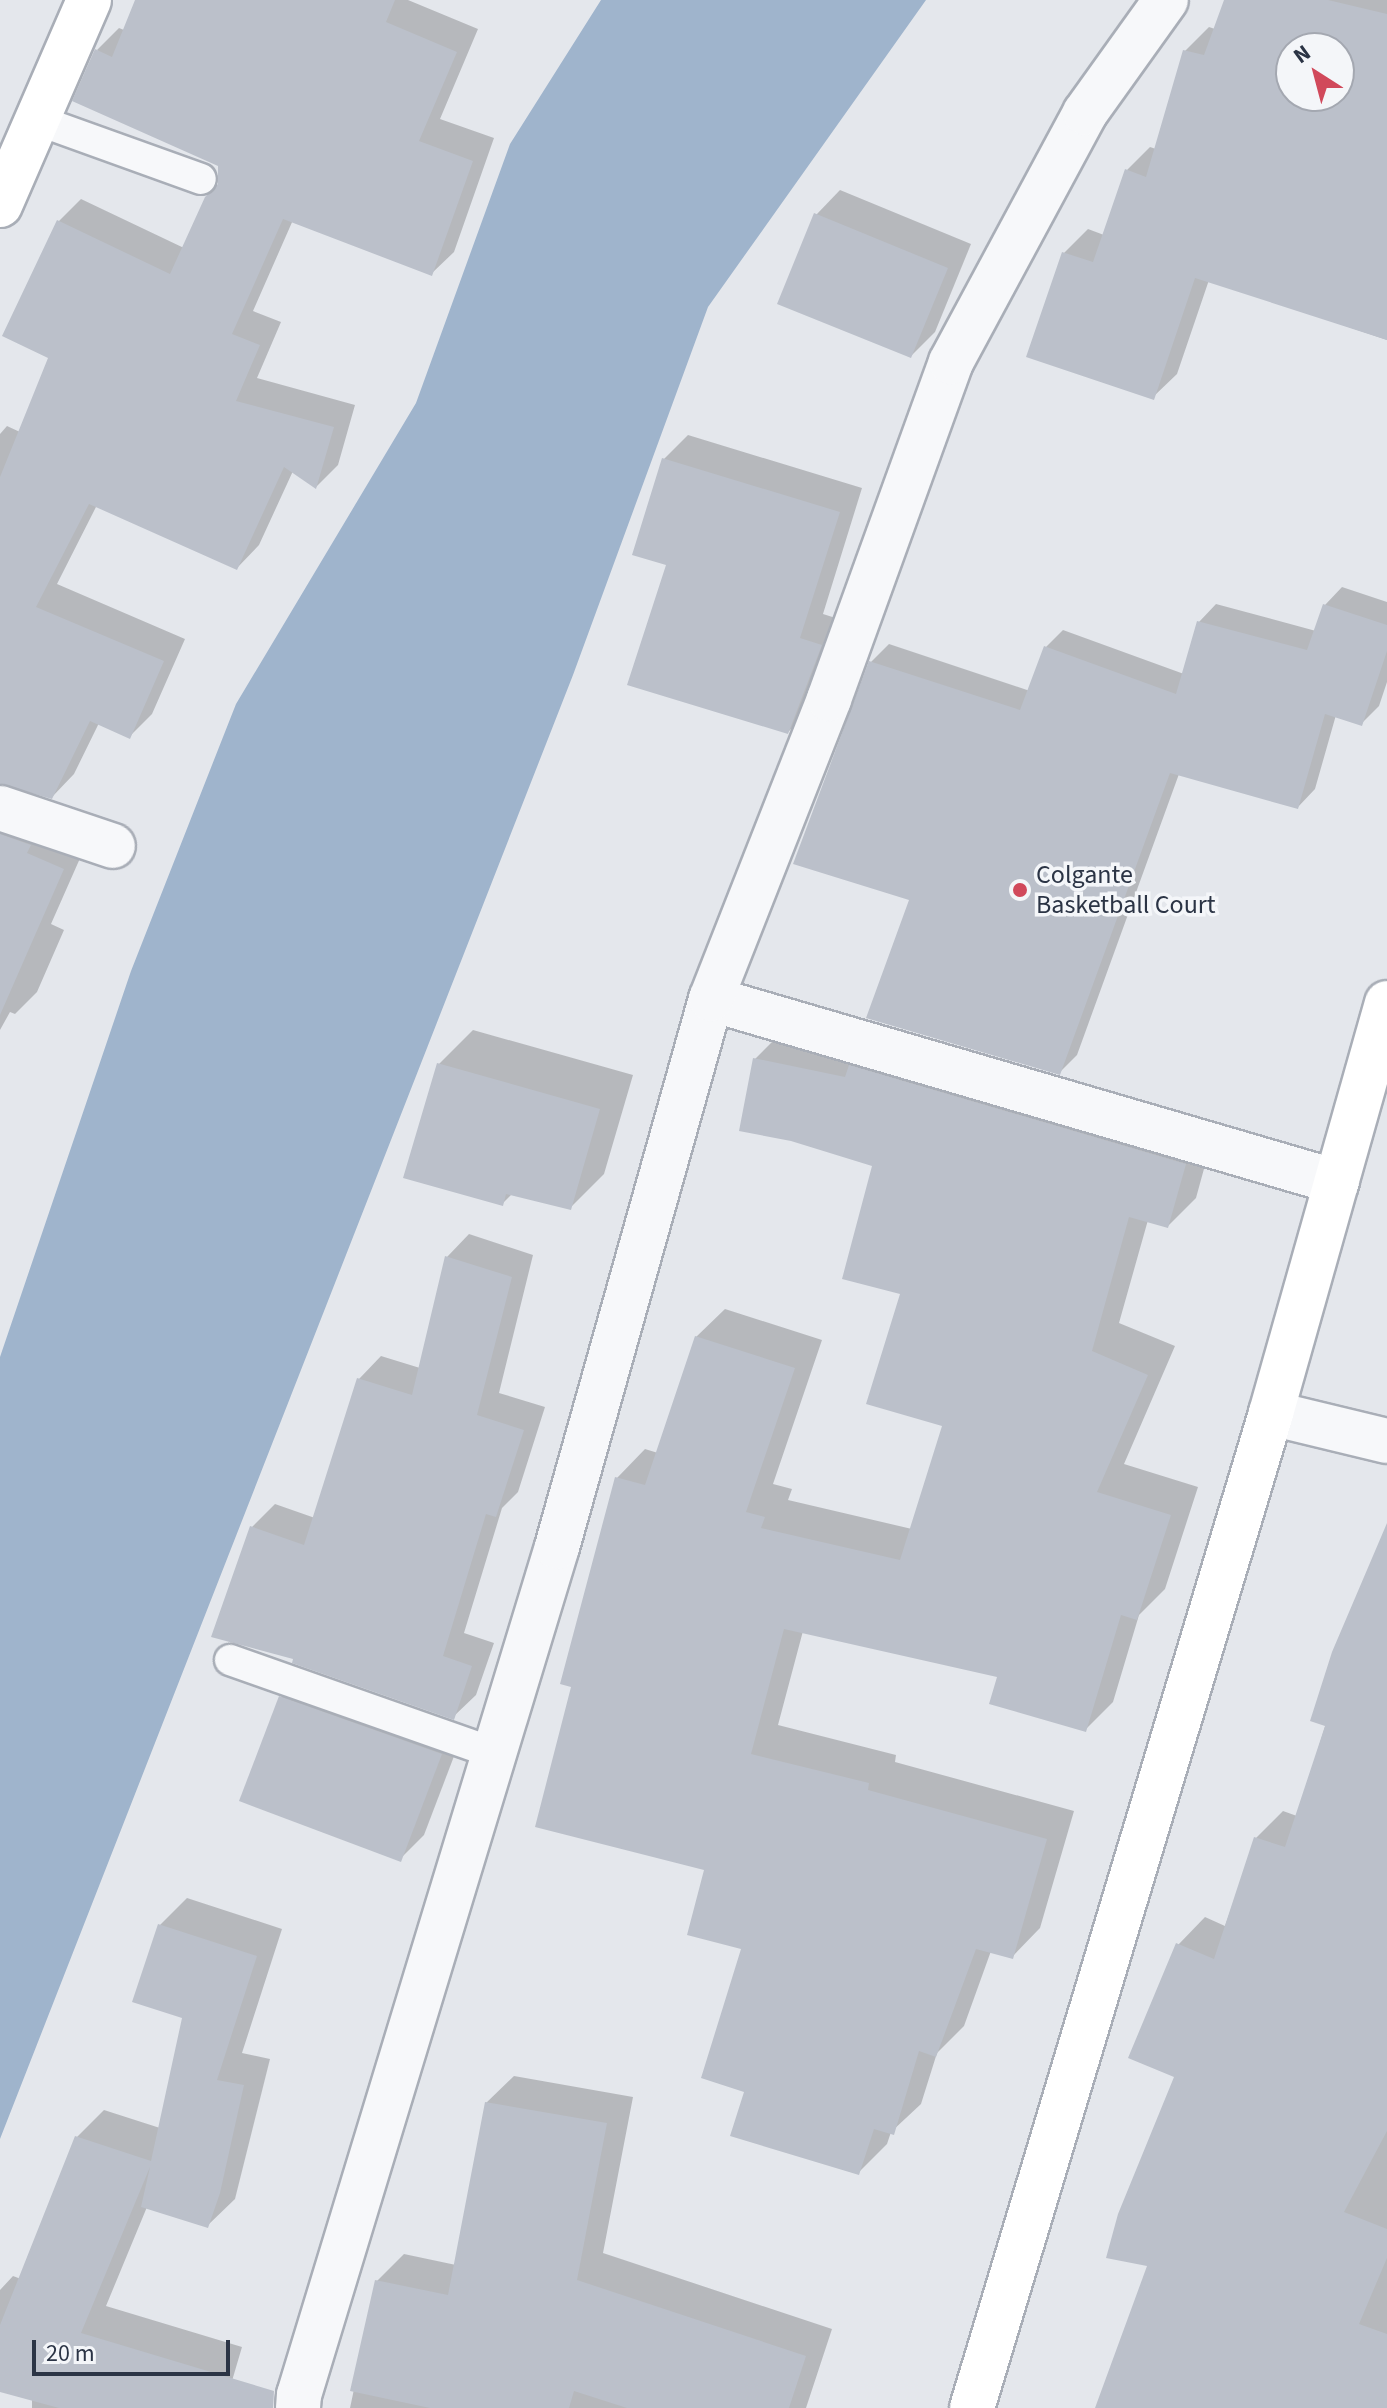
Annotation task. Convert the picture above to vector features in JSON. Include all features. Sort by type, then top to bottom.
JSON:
[{"type":"main road","points":[[0,205],[89,0]]},
{"type":"main road","points":[[972,2408],[1271,1413],[1385,1018]]},
{"type":"street","points":[[298,2408],[299,2395],[557,1547],[711,999],[829,699],[951,362],[1085,113],[1166,0]]},
{"type":"street","points":[[0,808],[113,846]]},
{"type":"street","points":[[711,999],[1337,1182]]},
{"type":"street","points":[[1271,1413],[1387,1441]]},
{"type":"lane","points":[[37,120],[201,179]]},
{"type":"lane","points":[[230,1660],[494,1753]]},
{"type":"water","points":[[601,0],[926,0],[708,307],[573,675],[0,2139],[0,1357],[131,971],[236,704],[416,403],[510,144]]},
{"type":"building","points":[[135,0],[395,0],[386,22],[457,52],[419,141],[473,161],[432,276],[283,219],[232,334],[260,345],[236,401],[334,427],[316,489],[284,467],[237,570],[89,504],[36,607],[164,661],[130,739],[90,721],[52,799],[0,784],[0,477],[48,358],[2,336],[57,220],[170,274],[205,197],[218,184],[218,166],[72,101],[95,49],[112,57]]},
{"type":"building","points":[[1224,0],[1328,0],[1387,14],[1387,340],[1195,278],[1154,400],[1026,357],[1062,252],[1093,262],[1125,169],[1146,177],[1183,50],[1204,55]]},
{"type":"building","points":[[814,213],[948,268],[911,358],[777,304]]},
{"type":"building","points":[[662,458],[840,512],[800,638],[822,645],[788,734],[627,685],[666,565],[632,555]]},
{"type":"building","points":[[1323,604],[1387,625],[1387,651],[1362,726],[1325,714],[1298,809],[1170,773],[1060,1075],[866,1018],[909,900],[793,864],[869,661],[1020,710],[1044,646],[1176,694],[1197,621],[1307,650]]},
{"type":"building","points":[[0,834],[31,845],[27,853],[64,869],[0,1015]]},
{"type":"building","points":[[753,1058],[845,1077],[849,1065],[1186,1164],[1168,1228],[1129,1217],[1092,1351],[1148,1375],[1097,1492],[1171,1515],[1137,1620],[1121,1615],[1086,1732],[989,1704],[997,1677],[784,1629],[751,1754],[869,1783],[868,1790],[1047,1839],[1013,1959],[976,1949],[936,2057],[919,2051],[894,2135],[874,2129],[859,2175],[730,2136],[744,2092],[701,2078],[741,1949],[687,1935],[704,1870],[535,1827],[571,1687],[560,1684],[615,1477],[645,1485],[695,1336],[795,1368],[746,1512],[765,1517],[761,1528],[900,1560],[942,1426],[866,1404],[900,1294],[842,1279],[872,1166],[791,1141],[739,1131]]},
{"type":"building","points":[[437,1063],[600,1109],[571,1210],[506,1194],[503,1206],[403,1178]]},
{"type":"building","points":[[445,1256],[512,1277],[477,1415],[524,1430],[496,1517],[486,1514],[443,1656],[472,1666],[454,1720],[292,1663],[293,1659],[211,1637],[250,1526],[304,1545],[357,1378],[412,1395]]},
{"type":"building","points":[[1387,1523],[1387,2131],[1344,2212],[1387,2229],[1387,2258],[1359,2324],[1387,2334],[1387,2408],[1095,2408],[1147,2266],[1106,2258],[1118,2214],[1174,2077],[1128,2058],[1176,1943],[1214,1959],[1254,1837],[1285,1847],[1325,1726],[1310,1721],[1332,1652]]},
{"type":"building","points":[[279,1696],[442,1754],[401,1862],[239,1801]]},
{"type":"building","points":[[158,1924],[257,1956],[217,2080],[244,2085],[220,2193],[208,2228],[141,2207],[150,2167],[81,2333],[274,2391],[273,2408],[59,2408],[0,2392],[0,2325],[75,2136],[151,2161],[182,2018],[132,2002]]},
{"type":"building","points":[[485,2102],[607,2123],[577,2280],[806,2356],[789,2408],[627,2408],[574,2391],[569,2408],[430,2408],[350,2391],[375,2280],[448,2295]]},
{"type":"place","name":"Colgante Basketball Court","points":[[1020,890]]}]
